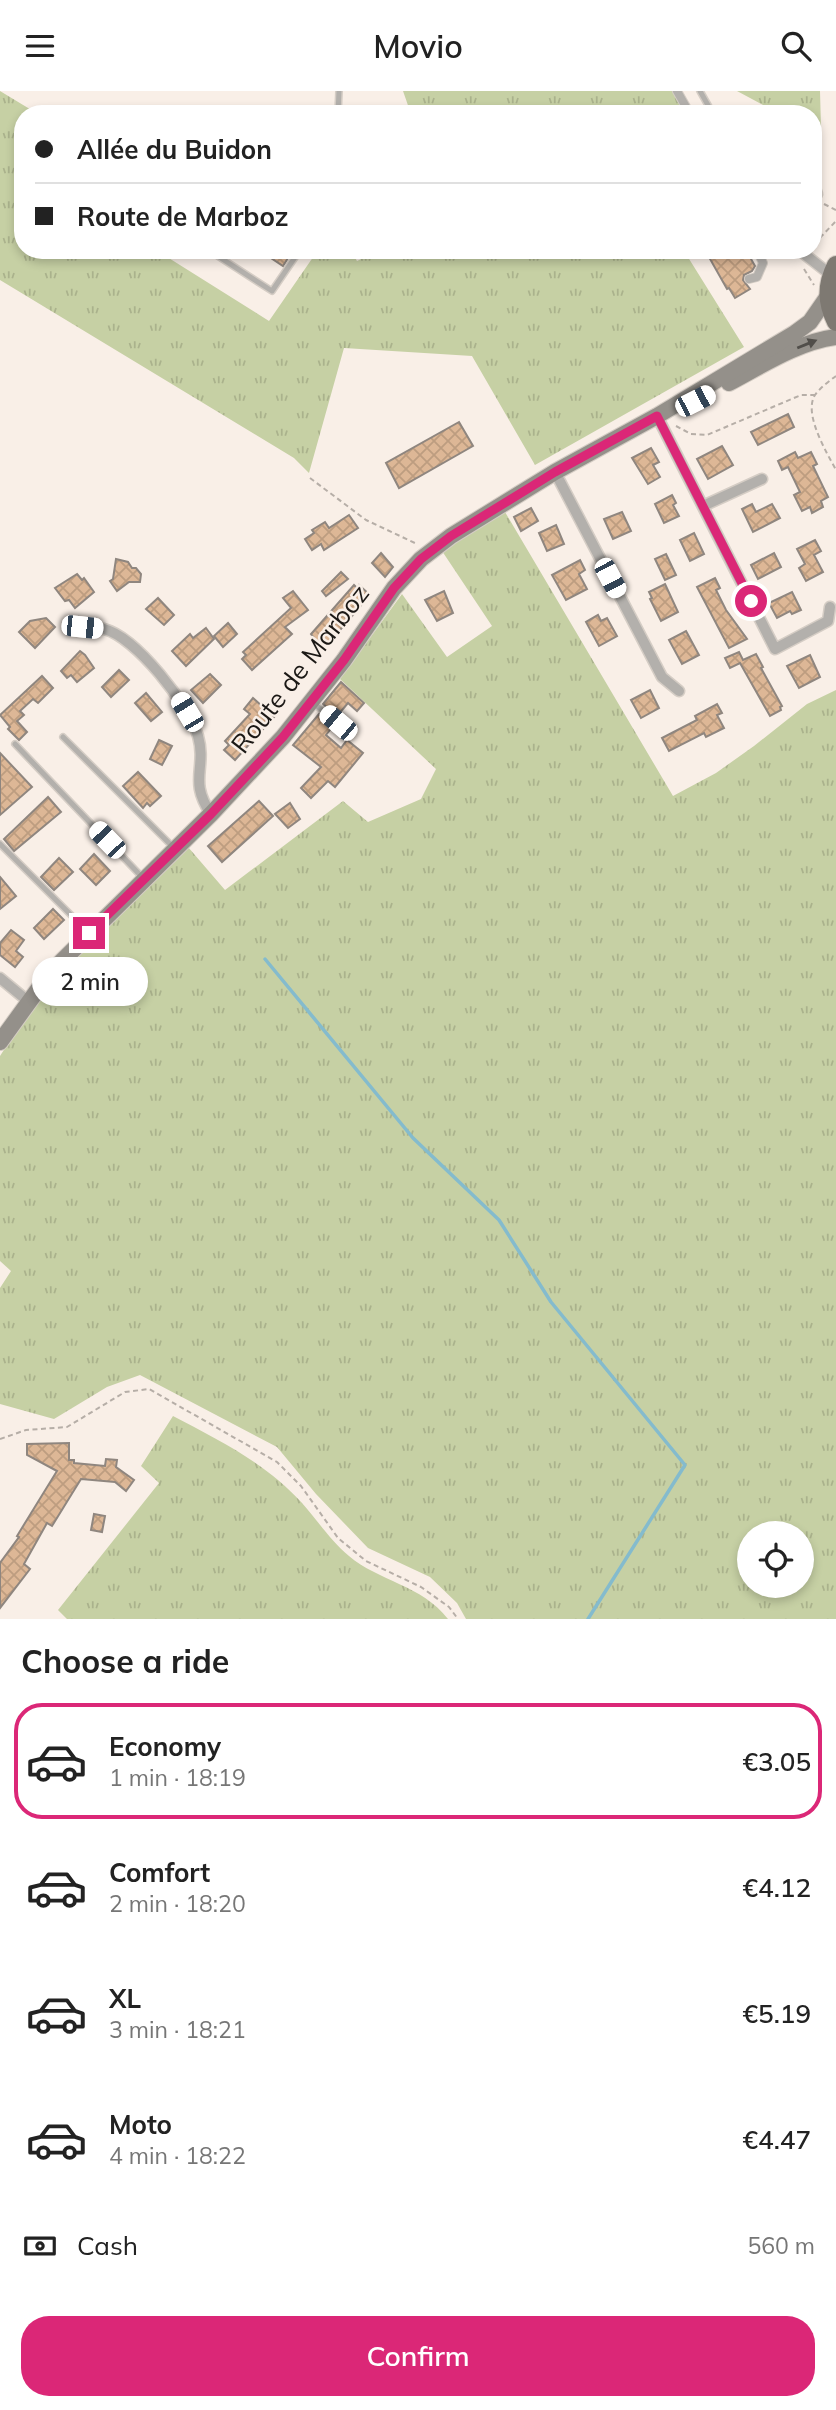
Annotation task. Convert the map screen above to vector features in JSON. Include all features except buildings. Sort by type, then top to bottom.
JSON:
[{"type":"main road","points":[[834,270],[822,294],[836,322]]},
{"type":"main road","name":"Route de Marboz","points":[[659,420],[810,322],[822,294]]},
{"type":"main road","name":"Route de Marboz","points":[[0,1042],[29,1002],[89,933],[211,814],[283,737],[312,702],[394,588],[430,551],[555,472],[789,352],[820,339],[836,337]]},
{"type":"street","points":[[749,279],[757,277],[763,263],[761,259]]},
{"type":"street","points":[[811,259],[834,270]]},
{"type":"street","points":[[659,420],[775,649],[828,621],[830,607]]},
{"type":"street","points":[[555,472],[662,677],[679,691]]},
{"type":"street","points":[[703,506],[762,478]]},
{"type":"street","points":[[82,627],[105,629],[124,640],[173,688],[198,736],[201,763],[198,783],[201,800],[211,814]]},
{"type":"street","points":[[0,978],[29,1002]]},
{"type":"lane","points":[[222,259],[272,291],[294,259]]},
{"type":"lane","points":[[312,702],[338,723]]},
{"type":"lane","points":[[64,737],[175,849]]},
{"type":"lane","points":[[15,744],[144,879]]},
{"type":"lane","points":[[0,844],[89,933]]},
{"type":"path","points":[[822,236],[836,221]]},
{"type":"path","points":[[802,265],[822,294]]},
{"type":"path","points":[[836,376],[815,395],[812,403],[813,419],[836,470]]},
{"type":"path","points":[[659,420],[672,421],[691,434],[707,435],[800,395],[815,395]]},
{"type":"path","points":[[310,478],[366,520],[430,551]]},
{"type":"path","points":[[0,1439],[26,1430],[68,1427],[125,1392],[149,1389],[277,1462],[301,1486],[338,1538],[366,1561],[421,1587],[449,1607],[458,1619]]},
{"type":"green space","points":[[0,91],[23,105],[14,105],[14,259],[170,259],[269,321],[312,259],[689,259],[744,347],[535,465],[472,356],[344,348],[309,473],[294,458],[0,280]]},
{"type":"green space","points":[[403,91],[672,91],[681,105],[408,105]]},
{"type":"green space","points":[[737,91],[820,91],[820,105],[763,105]]},
{"type":"green space","points":[[505,512],[673,796],[716,773],[807,704],[836,690],[836,1619],[466,1619],[457,1603],[430,1577],[368,1548],[316,1494],[277,1447],[140,1375],[107,1387],[54,1419],[0,1404],[0,1288],[11,1271],[0,1261],[0,1056],[20,1025],[55,982],[98,935],[188,847],[225,890],[343,801],[368,822],[421,799],[436,769],[340,679],[402,594],[447,657],[492,626],[442,551]]},
{"type":"green space","points":[[173,1416],[225,1444],[274,1476],[349,1556],[373,1572],[426,1598],[448,1619],[67,1619],[58,1610],[159,1483],[141,1466]]},
{"type":"waterway","points":[[265,959],[413,1138],[499,1220],[551,1302],[685,1465],[588,1619]]},
{"type":"route","points":[[89,933],[211,814],[283,737],[344,660],[394,588],[421,559],[451,536],[555,472],[657,416],[751,601]]}]
